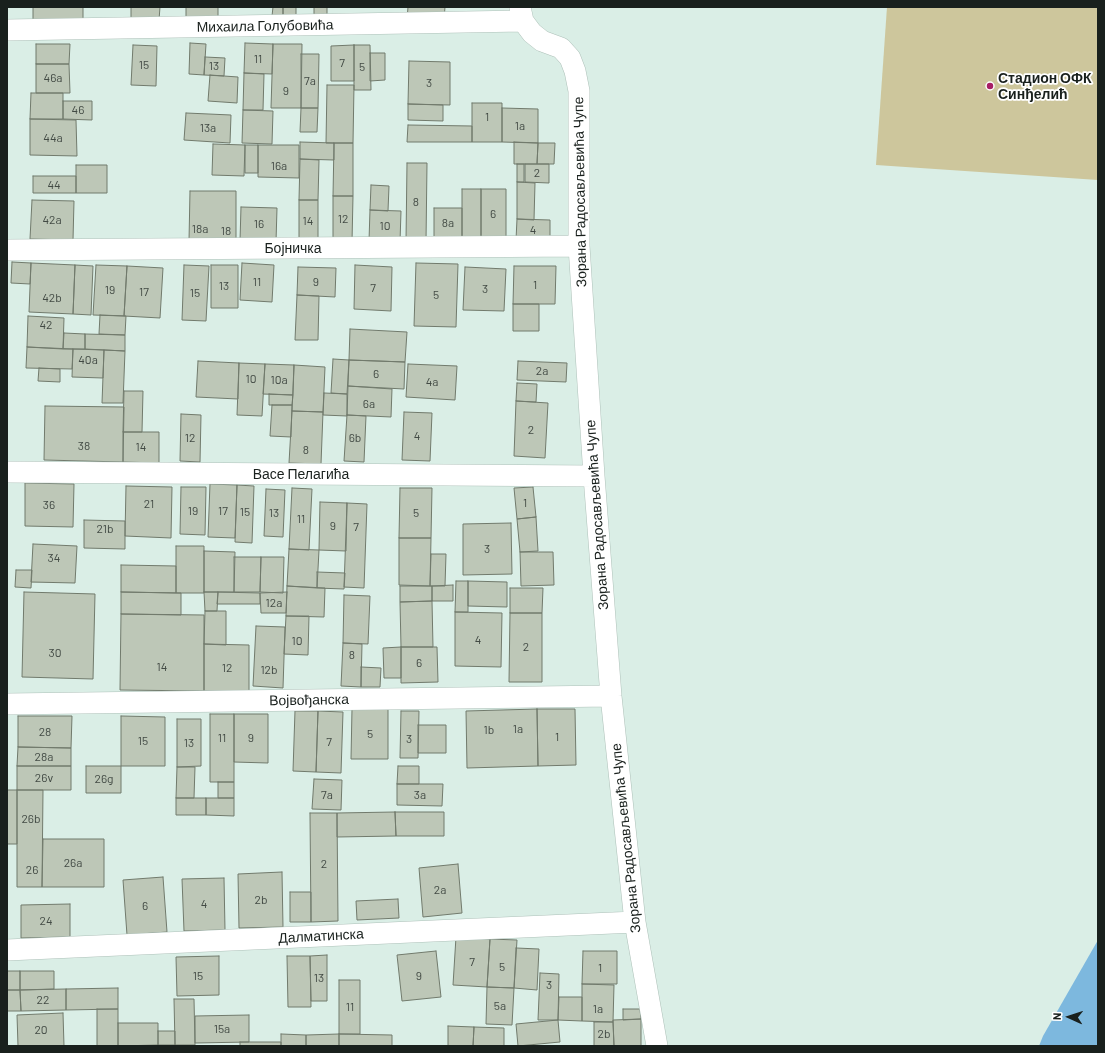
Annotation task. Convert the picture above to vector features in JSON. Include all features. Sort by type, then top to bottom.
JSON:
[{"type":"street","name":"Михаила Голубовића","points":[[7,30],[521,14]]},
{"type":"street","name":"Зорана Радосављевића Чупе","points":[[521,14],[532,32],[542,41],[561,48],[570,58],[575,71],[579,92],[579,246],[594,476],[611,696],[635,922],[656,1046]]},
{"type":"street","name":"Бојничка","points":[[7,250],[579,246]]},
{"type":"street","name":"Васе Пелагића","points":[[7,472],[594,476]]},
{"type":"street","name":"Војвођанска","points":[[7,704],[611,696]]},
{"type":"street","name":"Далматинска","points":[[7,950],[635,922]]},
{"type":"shaded area","name":"Стадион ОФК Синђелић","points":[[887,7],[1098,7],[1098,180],[876,165]]},
{"type":"water","points":[[1098,940],[1098,1046],[1039,1046],[1043,1036]]},
{"type":"building","points":[[33,7],[83,7],[83,23],[33,22]]},
{"type":"building","points":[[131,7],[160,7],[159,20],[131,19]]},
{"type":"building","points":[[186,7],[218,7],[218,19],[186,18]]},
{"type":"building","points":[[273,7],[283,7],[283,16],[272,16]]},
{"type":"building","points":[[283,7],[296,7],[296,16],[283,16]]},
{"type":"building","points":[[314,7],[327,7],[327,19],[314,18]]},
{"type":"building","points":[[408,7],[445,7],[444,20],[407,19]]},
{"type":"building","points":[[190,43],[206,44],[204,75],[189,74]]},
{"type":"building","points":[[245,43],[273,44],[272,74],[244,73]]},
{"type":"building","points":[[36,44],[70,44],[69,64],[36,64]]},
{"type":"building","points":[[273,44],[302,44],[301,108],[271,108]]},
{"type":"building","points":[[133,45],[157,46],[156,86],[131,85]]},
{"type":"building","points":[[354,45],[354,81],[331,81],[331,46]]},
{"type":"building","points":[[354,45],[370,45],[371,90],[354,90]]},
{"type":"building","points":[[370,53],[385,53],[385,80],[370,81]]},
{"type":"building","points":[[301,54],[319,54],[318,108],[301,108]]},
{"type":"building","points":[[205,57],[225,58],[224,76],[204,75]]},
{"type":"building","points":[[409,61],[450,62],[450,105],[408,104]]},
{"type":"building","points":[[36,64],[69,64],[70,93],[36,93]]},
{"type":"building","points":[[244,73],[264,74],[263,110],[243,110]]},
{"type":"building","points":[[210,75],[238,77],[237,103],[208,101]]},
{"type":"building","points":[[327,85],[354,85],[353,143],[326,143]]},
{"type":"building","points":[[31,93],[63,93],[63,119],[30,119]]},
{"type":"building","points":[[63,101],[92,101],[92,120],[63,119]]},
{"type":"building","points":[[472,103],[502,103],[502,142],[472,142]]},
{"type":"building","points":[[408,104],[443,105],[443,121],[408,120]]},
{"type":"building","points":[[301,108],[318,108],[317,132],[300,132]]},
{"type":"building","points":[[502,108],[538,109],[538,143],[502,142]]},
{"type":"building","points":[[243,110],[273,111],[272,144],[242,143]]},
{"type":"building","points":[[186,113],[231,115],[230,143],[184,140]]},
{"type":"building","points":[[30,119],[76,120],[77,156],[30,155]]},
{"type":"building","points":[[408,125],[472,126],[472,142],[407,142]]},
{"type":"building","points":[[300,142],[334,143],[334,160],[300,159]]},
{"type":"building","points":[[514,142],[538,143],[537,164],[514,164]]},
{"type":"building","points":[[334,143],[353,143],[353,196],[333,196]]},
{"type":"building","points":[[538,143],[555,143],[554,164],[537,164]]},
{"type":"building","points":[[213,144],[245,145],[244,176],[212,175]]},
{"type":"building","points":[[245,145],[258,145],[258,173],[245,173]]},
{"type":"building","points":[[258,145],[299,145],[299,178],[258,177]]},
{"type":"building","points":[[300,159],[319,160],[318,200],[299,200]]},
{"type":"building","points":[[407,163],[427,163],[426,242],[406,241]]},
{"type":"building","points":[[517,164],[524,164],[524,182],[517,182]]},
{"type":"building","points":[[525,164],[549,164],[549,183],[525,182]]},
{"type":"building","points":[[76,165],[107,165],[107,193],[76,193]]},
{"type":"building","points":[[33,176],[76,176],[76,193],[33,193]]},
{"type":"building","points":[[517,182],[535,183],[534,220],[517,219]]},
{"type":"building","points":[[371,185],[389,186],[388,211],[370,210]]},
{"type":"building","points":[[462,189],[481,189],[481,239],[462,239]]},
{"type":"building","points":[[481,189],[506,189],[506,239],[481,239]]},
{"type":"building","points":[[190,191],[236,191],[236,242],[189,241]]},
{"type":"building","points":[[333,196],[353,196],[352,242],[333,241]]},
{"type":"building","points":[[32,200],[74,201],[73,240],[30,239]]},
{"type":"building","points":[[299,200],[318,200],[318,242],[299,242]]},
{"type":"building","points":[[241,207],[277,208],[276,242],[240,241]]},
{"type":"building","points":[[434,208],[462,208],[462,239],[434,239]]},
{"type":"building","points":[[370,210],[401,211],[400,242],[369,241]]},
{"type":"building","points":[[517,219],[550,220],[550,241],[516,240]]},
{"type":"building","points":[[12,262],[31,263],[30,284],[11,283]]},
{"type":"building","points":[[31,263],[75,265],[73,314],[29,312]]},
{"type":"building","points":[[242,263],[274,265],[272,302],[240,300]]},
{"type":"building","points":[[416,263],[458,264],[456,327],[414,326]]},
{"type":"building","points":[[75,265],[93,266],[91,315],[73,314]]},
{"type":"building","points":[[96,265],[127,266],[124,316],[93,315]]},
{"type":"building","points":[[184,265],[209,266],[206,321],[182,320]]},
{"type":"building","points":[[211,265],[238,265],[238,308],[211,308]]},
{"type":"building","points":[[355,265],[392,267],[391,311],[354,309]]},
{"type":"building","points":[[127,266],[163,268],[160,318],[124,316]]},
{"type":"building","points":[[514,266],[556,266],[555,304],[513,304]]},
{"type":"building","points":[[298,267],[336,268],[335,297],[297,295]]},
{"type":"building","points":[[465,267],[506,269],[504,311],[463,310]]},
{"type":"building","points":[[297,295],[319,296],[318,340],[295,340]]},
{"type":"building","points":[[513,304],[539,304],[539,331],[513,331]]},
{"type":"building","points":[[100,315],[126,316],[125,335],[99,334]]},
{"type":"building","points":[[28,316],[64,318],[63,349],[27,347]]},
{"type":"building","points":[[350,329],[407,332],[405,362],[349,360]]},
{"type":"building","points":[[64,333],[85,334],[85,349],[63,349]]},
{"type":"building","points":[[85,334],[125,335],[125,351],[85,349]]},
{"type":"building","points":[[27,347],[73,349],[72,369],[26,368]]},
{"type":"building","points":[[73,349],[104,350],[103,378],[72,377]]},
{"type":"building","points":[[104,350],[125,351],[123,403],[102,403]]},
{"type":"building","points":[[333,359],[349,360],[347,394],[331,393]]},
{"type":"building","points":[[349,360],[405,362],[404,389],[348,386]]},
{"type":"building","points":[[198,361],[239,363],[238,399],[196,397]]},
{"type":"building","points":[[518,361],[567,363],[566,382],[517,380]]},
{"type":"building","points":[[239,363],[265,364],[262,416],[237,415]]},
{"type":"building","points":[[265,364],[294,365],[293,395],[263,394]]},
{"type":"building","points":[[408,364],[457,366],[455,400],[406,397]]},
{"type":"building","points":[[294,365],[325,367],[323,412],[292,411]]},
{"type":"building","points":[[39,368],[60,369],[60,382],[38,381]]},
{"type":"building","points":[[517,383],[537,384],[536,402],[516,401]]},
{"type":"building","points":[[348,386],[392,389],[391,417],[347,415]]},
{"type":"building","points":[[124,391],[143,391],[142,432],[123,432]]},
{"type":"building","points":[[324,393],[347,394],[347,416],[323,415]]},
{"type":"building","points":[[269,394],[293,395],[292,405],[269,405]]},
{"type":"building","points":[[516,401],[548,403],[545,458],[514,456]]},
{"type":"building","points":[[272,405],[292,405],[291,437],[270,436]]},
{"type":"building","points":[[45,406],[124,407],[123,462],[44,460]]},
{"type":"building","points":[[292,411],[323,412],[321,464],[289,463]]},
{"type":"building","points":[[404,412],[432,413],[430,461],[402,460]]},
{"type":"building","points":[[181,414],[201,415],[200,462],[180,461]]},
{"type":"building","points":[[347,415],[366,416],[364,462],[344,461]]},
{"type":"building","points":[[123,432],[159,432],[159,463],[123,462]]},
{"type":"building","points":[[25,483],[74,484],[73,527],[25,526]]},
{"type":"building","points":[[210,484],[237,485],[235,538],[208,537]]},
{"type":"building","points":[[237,485],[254,486],[252,543],[235,542]]},
{"type":"building","points":[[126,486],[172,487],[171,538],[125,536]]},
{"type":"building","points":[[181,487],[206,487],[205,535],[180,534]]},
{"type":"building","points":[[533,487],[536,517],[517,519],[514,488]]},
{"type":"building","points":[[292,488],[312,489],[309,550],[289,549]]},
{"type":"building","points":[[400,488],[432,488],[431,538],[399,538]]},
{"type":"building","points":[[266,489],[285,490],[283,537],[264,536]]},
{"type":"building","points":[[320,502],[347,503],[346,551],[319,550]]},
{"type":"building","points":[[347,503],[367,504],[364,588],[344,587]]},
{"type":"building","points":[[536,517],[538,551],[520,552],[517,519]]},
{"type":"building","points":[[84,520],[125,521],[125,549],[84,548]]},
{"type":"building","points":[[511,523],[512,574],[463,575],[463,524]]},
{"type":"building","points":[[399,538],[431,538],[430,586],[399,585]]},
{"type":"building","points":[[33,544],[77,546],[75,583],[31,582]]},
{"type":"building","points":[[176,546],[204,546],[204,593],[176,593]]},
{"type":"building","points":[[289,549],[319,550],[317,588],[287,586]]},
{"type":"building","points":[[204,551],[235,552],[234,592],[204,592]]},
{"type":"building","points":[[520,552],[553,552],[554,585],[521,586]]},
{"type":"building","points":[[431,554],[446,554],[445,586],[430,586]]},
{"type":"building","points":[[234,557],[261,557],[260,592],[234,592]]},
{"type":"building","points":[[261,557],[284,557],[283,593],[260,592]]},
{"type":"building","points":[[121,565],[176,566],[176,593],[121,592]]},
{"type":"building","points":[[16,570],[32,570],[31,588],[15,587]]},
{"type":"building","points":[[317,572],[345,573],[344,589],[317,588]]},
{"type":"building","points":[[456,581],[468,581],[468,612],[455,612]]},
{"type":"building","points":[[468,581],[507,582],[507,607],[468,606]]},
{"type":"building","points":[[453,585],[453,601],[432,601],[432,586]]},
{"type":"building","points":[[287,586],[325,588],[324,617],[286,616]]},
{"type":"building","points":[[400,586],[432,586],[432,601],[400,602]]},
{"type":"building","points":[[510,588],[543,588],[542,613],[510,613]]},
{"type":"building","points":[[24,592],[95,594],[93,679],[22,677]]},
{"type":"building","points":[[121,592],[181,593],[181,615],[121,614]]},
{"type":"building","points":[[204,592],[218,592],[217,611],[205,611]]},
{"type":"building","points":[[218,592],[260,593],[260,604],[217,604]]},
{"type":"building","points":[[287,592],[286,613],[261,613],[260,593]]},
{"type":"building","points":[[344,595],[370,596],[368,644],[343,643]]},
{"type":"building","points":[[432,601],[433,647],[401,647],[400,602]]},
{"type":"building","points":[[205,611],[226,611],[226,645],[204,644]]},
{"type":"building","points":[[455,612],[502,613],[501,667],[455,666]]},
{"type":"building","points":[[510,613],[542,613],[542,682],[509,682]]},
{"type":"building","points":[[121,614],[204,615],[204,691],[120,690]]},
{"type":"building","points":[[286,616],[309,616],[308,655],[284,654]]},
{"type":"building","points":[[256,626],[285,627],[283,688],[253,686]]},
{"type":"building","points":[[343,643],[362,644],[361,687],[341,686]]},
{"type":"building","points":[[204,644],[249,645],[249,691],[204,691]]},
{"type":"building","points":[[401,647],[401,678],[384,678],[383,648]]},
{"type":"building","points":[[401,647],[437,647],[438,682],[401,683]]},
{"type":"building","points":[[361,667],[381,668],[380,687],[361,687]]},
{"type":"building","points":[[352,709],[388,709],[388,759],[351,759]]},
{"type":"building","points":[[537,709],[575,709],[576,765],[538,766]]},
{"type":"building","points":[[537,709],[538,766],[467,768],[466,711]]},
{"type":"building","points":[[295,711],[318,711],[316,772],[293,771]]},
{"type":"building","points":[[318,711],[343,712],[341,773],[316,772]]},
{"type":"building","points":[[401,711],[419,711],[418,758],[400,758]]},
{"type":"building","points":[[210,714],[234,714],[234,782],[210,782]]},
{"type":"building","points":[[234,714],[268,714],[268,763],[234,762]]},
{"type":"building","points":[[18,716],[72,716],[71,748],[18,747]]},
{"type":"building","points":[[121,716],[165,717],[165,766],[121,766]]},
{"type":"building","points":[[177,719],[201,719],[201,766],[177,767]]},
{"type":"building","points":[[418,725],[446,725],[446,753],[418,753]]},
{"type":"building","points":[[18,747],[71,748],[71,766],[17,766]]},
{"type":"building","points":[[17,766],[71,766],[71,790],[17,790]]},
{"type":"building","points":[[86,766],[121,766],[121,793],[86,793]]},
{"type":"building","points":[[398,766],[419,766],[419,784],[397,784]]},
{"type":"building","points":[[177,767],[195,767],[194,798],[176,798]]},
{"type":"building","points":[[314,779],[342,780],[341,810],[312,809]]},
{"type":"building","points":[[218,782],[234,782],[234,798],[218,798]]},
{"type":"building","points":[[397,784],[443,784],[442,806],[397,805]]},
{"type":"building","points":[[7,790],[17,790],[17,844],[7,844]]},
{"type":"building","points":[[17,790],[43,790],[42,887],[17,887]]},
{"type":"building","points":[[176,798],[206,798],[206,815],[176,815]]},
{"type":"building","points":[[206,798],[234,798],[234,816],[206,815]]},
{"type":"building","points":[[395,812],[444,812],[444,836],[396,836]]},
{"type":"building","points":[[395,812],[396,836],[337,837],[337,813]]},
{"type":"building","points":[[310,813],[337,813],[338,921],[311,922]]},
{"type":"building","points":[[43,839],[104,839],[104,887],[42,887]]},
{"type":"building","points":[[458,864],[462,913],[423,917],[419,868]]},
{"type":"building","points":[[282,872],[283,927],[239,928],[238,874]]},
{"type":"building","points":[[163,877],[167,932],[127,935],[123,880]]},
{"type":"building","points":[[224,878],[225,930],[184,931],[182,879]]},
{"type":"building","points":[[290,892],[311,892],[311,922],[290,922]]},
{"type":"building","points":[[398,899],[399,918],[357,920],[356,901]]},
{"type":"building","points":[[70,904],[70,937],[21,938],[21,905]]},
{"type":"building","points":[[456,937],[490,939],[487,987],[453,985]]},
{"type":"building","points":[[490,939],[517,940],[514,988],[487,987]]},
{"type":"building","points":[[516,948],[539,949],[537,990],[514,988]]},
{"type":"building","points":[[436,951],[441,997],[402,1001],[397,955]]},
{"type":"building","points":[[583,951],[617,951],[617,984],[582,984]]},
{"type":"building","points":[[327,955],[327,1001],[311,1001],[310,956]]},
{"type":"building","points":[[219,956],[219,995],[177,996],[176,957]]},
{"type":"building","points":[[287,956],[310,956],[311,1007],[288,1007]]},
{"type":"building","points":[[7,971],[20,971],[20,990],[7,990]]},
{"type":"building","points":[[20,971],[54,971],[54,989],[20,990]]},
{"type":"building","points":[[540,973],[559,974],[558,1020],[538,1020]]},
{"type":"building","points":[[339,980],[360,980],[360,1034],[339,1034]]},
{"type":"building","points":[[582,984],[614,985],[613,1022],[582,1021]]},
{"type":"building","points":[[487,987],[514,988],[512,1025],[486,1024]]},
{"type":"building","points":[[118,988],[118,1009],[66,1010],[66,989]]},
{"type":"building","points":[[66,989],[66,1010],[21,1011],[20,990]]},
{"type":"building","points":[[7,990],[20,990],[21,1011],[7,1011]]},
{"type":"building","points":[[559,997],[582,997],[582,1021],[558,1020]]},
{"type":"building","points":[[174,999],[194,999],[195,1045],[175,1045]]},
{"type":"building","points":[[97,1009],[118,1009],[118,1046],[97,1046]]},
{"type":"building","points":[[623,1009],[640,1009],[641,1019],[623,1020]]},
{"type":"building","points":[[63,1013],[64,1046],[18,1046],[17,1015]]},
{"type":"building","points":[[249,1015],[249,1042],[195,1043],[195,1016]]},
{"type":"building","points":[[641,1019],[641,1046],[614,1046],[613,1020]]},
{"type":"building","points":[[558,1020],[560,1042],[518,1046],[516,1024]]},
{"type":"building","points":[[594,1022],[613,1022],[614,1046],[594,1046]]},
{"type":"building","points":[[118,1023],[158,1023],[158,1045],[118,1046]]},
{"type":"building","points":[[448,1026],[474,1027],[473,1046],[448,1046]]},
{"type":"building","points":[[474,1027],[504,1028],[504,1046],[473,1046]]},
{"type":"building","points":[[158,1031],[175,1031],[175,1045],[158,1045]]},
{"type":"building","points":[[281,1034],[306,1035],[306,1046],[281,1046]]},
{"type":"building","points":[[339,1034],[339,1046],[306,1046],[306,1035]]},
{"type":"building","points":[[339,1034],[392,1035],[392,1046],[339,1046]]},
{"type":"building","points":[[240,1042],[281,1042],[281,1046],[240,1046]]},
{"type":"place","name":"Стадион ОФК Синђелић","points":[[990,86]]}]
